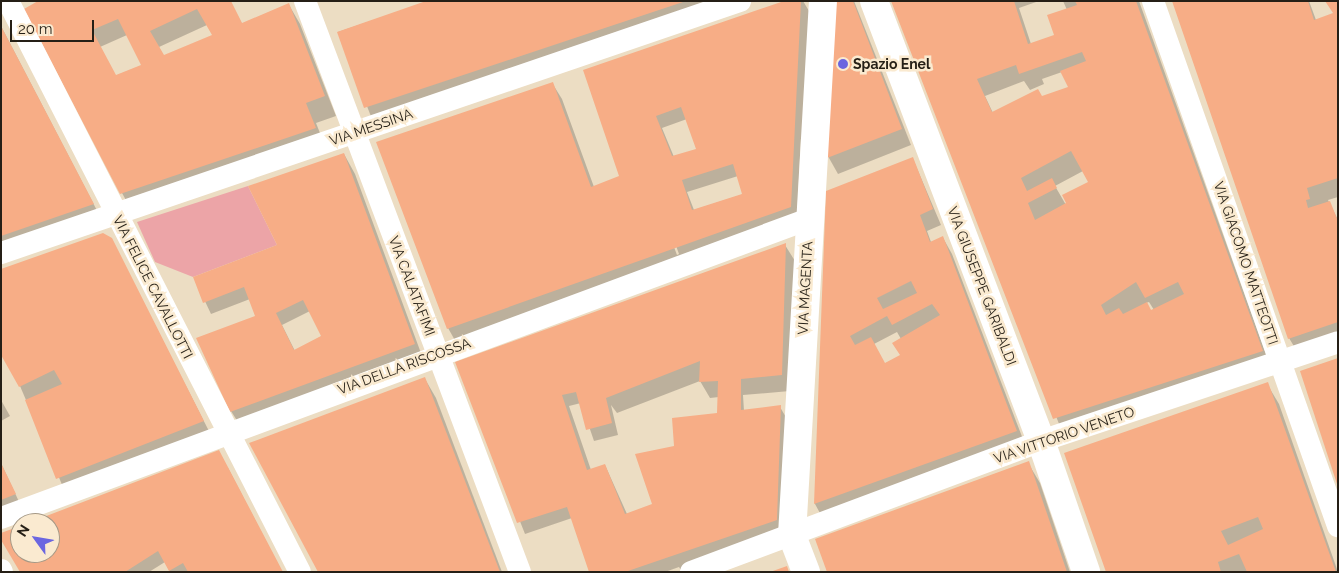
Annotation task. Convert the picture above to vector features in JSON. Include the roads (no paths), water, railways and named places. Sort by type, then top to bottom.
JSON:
[{"type":"street","name":"VIA FELICE CAVALLOTTI","points":[[8,1],[300,572]]},
{"type":"street","name":"VIA CALATAFIMI","points":[[305,1],[520,572]]},
{"type":"street","name":"VIA MESSINA","points":[[1,253],[740,1]]},
{"type":"street","name":"VIA MAGENTA","points":[[806,572],[792,535],[808,218],[823,1]]},
{"type":"street","name":"VIA GIUSEPPE GARIBALDI","points":[[874,1],[1041,441],[1086,572]]},
{"type":"street","name":"VIA GIACOMO MATTEOTTI","points":[[1153,1],[1338,526]]},
{"type":"street","name":"VIA DELLA RISCOSSA","points":[[1,518],[228,432],[808,218]]},
{"type":"street","name":"VIA VITTORIO VENETO","points":[[691,572],[1041,441],[1338,342]]},
{"type":"place","name":"Spazio Enel","points":[[843,64]]}]
